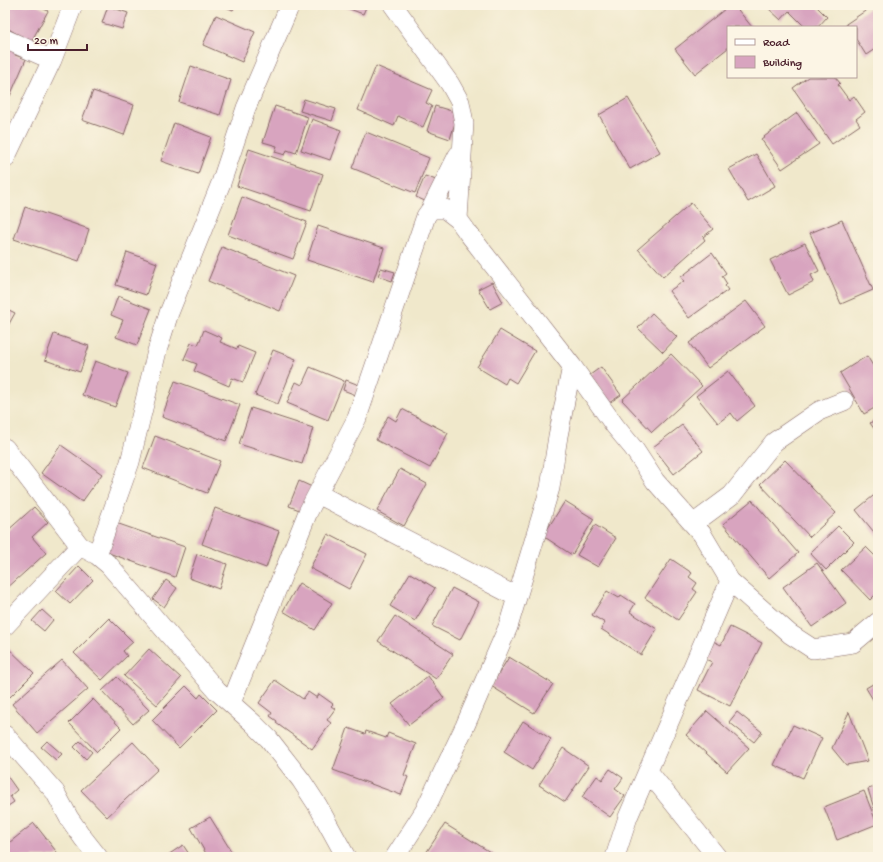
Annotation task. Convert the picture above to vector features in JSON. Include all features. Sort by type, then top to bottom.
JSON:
[{"type":"street","points":[[5,159],[52,60],[73,5]]},
{"type":"street","points":[[97,555],[130,462],[157,351],[169,312],[221,182],[246,108],[290,5]]},
{"type":"street","points":[[393,5],[450,84],[460,102],[464,123],[458,219]]},
{"type":"street","points":[[5,39],[52,60]]},
{"type":"street","points":[[230,703],[308,512],[357,418],[426,216],[462,147]]},
{"type":"street","points":[[431,209],[445,209],[458,219],[572,366],[615,426],[634,449],[655,481],[702,534],[730,581],[790,634],[813,649],[853,643],[878,622]]},
{"type":"street","points":[[395,857],[424,812],[508,627],[550,488],[558,436],[572,366]]},
{"type":"street","points":[[693,524],[732,495],[774,442],[819,411],[844,401]]},
{"type":"street","points":[[5,448],[80,546],[97,555],[109,565],[217,691],[269,739],[301,780],[318,806],[346,857]]},
{"type":"street","points":[[318,494],[517,597]]},
{"type":"street","points":[[5,626],[80,546]]},
{"type":"street","points":[[615,857],[628,817],[730,581]]},
{"type":"street","points":[[5,735],[55,792],[69,818],[98,857]]},
{"type":"street","points":[[648,771],[717,857]]},
{"type":"building","points":[[5,5],[36,5],[48,11],[31,42],[5,27]]},
{"type":"building","points":[[221,5],[235,5],[233,10]]},
{"type":"building","points":[[339,5],[367,5],[363,14]]},
{"type":"building","points":[[730,5],[734,5],[751,26],[727,26],[727,49],[695,74],[675,49]]},
{"type":"building","points":[[771,5],[815,5],[827,17],[819,26],[804,26],[789,11],[781,20],[768,8]]},
{"type":"building","points":[[874,5],[878,5],[878,47],[866,55],[857,41],[857,26],[847,26],[846,24]]},
{"type":"building","points":[[108,6],[128,13],[122,29],[102,23]]},
{"type":"building","points":[[216,15],[255,32],[242,62],[203,45]]},
{"type":"building","points":[[5,46],[17,51],[15,55],[26,59],[10,96],[5,94]]},
{"type":"building","points":[[191,66],[231,80],[220,115],[179,102]]},
{"type":"building","points":[[376,66],[432,90],[426,103],[432,106],[423,127],[398,116],[394,126],[358,110]]},
{"type":"building","points":[[807,78],[836,78],[840,83],[838,85],[849,100],[854,96],[865,112],[856,119],[860,125],[832,144],[793,88]]},
{"type":"building","points":[[93,91],[134,105],[124,135],[82,120]]},
{"type":"building","points":[[628,98],[660,152],[630,169],[599,115]]},
{"type":"building","points":[[304,99],[336,109],[332,121],[300,111]]},
{"type":"building","points":[[275,106],[308,117],[296,153],[287,150],[285,155],[275,152],[277,146],[263,142]]},
{"type":"building","points":[[435,106],[458,113],[450,139],[427,131]]},
{"type":"building","points":[[797,113],[819,144],[782,169],[761,139]]},
{"type":"building","points":[[312,119],[341,130],[330,160],[301,150]]},
{"type":"building","points":[[174,123],[211,137],[198,174],[161,161]]},
{"type":"building","points":[[366,132],[429,158],[415,193],[352,168]]},
{"type":"building","points":[[249,149],[323,174],[311,211],[237,186]]},
{"type":"building","points":[[756,154],[775,186],[748,202],[729,169]]},
{"type":"building","points":[[425,176],[436,180],[427,202],[416,197]]},
{"type":"building","points":[[242,197],[307,222],[293,259],[228,235]]},
{"type":"building","points":[[691,203],[713,229],[703,237],[705,240],[663,277],[638,249]]},
{"type":"building","points":[[25,207],[89,229],[79,261],[14,239]]},
{"type":"building","points":[[842,220],[873,290],[841,304],[810,233]]},
{"type":"building","points":[[318,226],[384,248],[373,282],[307,260]]},
{"type":"building","points":[[805,243],[819,271],[811,275],[814,282],[788,295],[770,260]]},
{"type":"building","points":[[222,247],[294,276],[280,311],[208,281]]},
{"type":"building","points":[[127,252],[157,263],[146,295],[116,285]]},
{"type":"building","points":[[712,253],[726,273],[722,276],[727,284],[725,286],[728,290],[689,318],[669,291],[684,281],[681,277]]},
{"type":"building","points":[[381,268],[395,272],[392,281],[378,276]]},
{"type":"building","points":[[492,282],[503,302],[490,309],[478,289]]},
{"type":"building","points":[[118,296],[151,309],[137,345],[116,337],[123,320],[111,315]]},
{"type":"building","points":[[746,301],[765,326],[708,368],[689,343]]},
{"type":"building","points":[[5,308],[15,313],[5,331]]},
{"type":"building","points":[[652,313],[677,337],[663,352],[638,328]]},
{"type":"building","points":[[204,330],[222,338],[220,342],[237,349],[238,346],[255,353],[243,382],[232,378],[229,386],[194,371],[197,364],[184,359],[191,343],[198,345]]},
{"type":"building","points":[[500,330],[535,351],[516,383],[508,378],[505,384],[477,367]]},
{"type":"building","points":[[54,334],[89,346],[80,372],[45,360]]},
{"type":"building","points":[[273,350],[296,359],[278,404],[255,395]]},
{"type":"building","points":[[671,354],[702,386],[652,432],[622,400]]},
{"type":"building","points":[[867,356],[878,374],[878,406],[864,414],[840,373]]},
{"type":"building","points":[[95,361],[128,373],[115,407],[82,395]]},
{"type":"building","points":[[310,367],[344,381],[328,420],[287,403],[296,382],[302,385]]},
{"type":"building","points":[[601,367],[621,395],[609,403],[590,375]]},
{"type":"building","points":[[728,371],[755,406],[737,421],[731,413],[718,423],[696,396]]},
{"type":"building","points":[[346,380],[359,385],[356,395],[343,390]]},
{"type":"building","points":[[175,381],[240,405],[226,441],[162,417]]},
{"type":"building","points":[[251,408],[313,428],[302,464],[239,444]]},
{"type":"building","points":[[402,409],[448,433],[430,468],[376,440],[388,416],[396,421]]},
{"type":"building","points":[[878,418],[878,434],[870,423]]},
{"type":"building","points":[[682,425],[703,451],[674,474],[653,447]]},
{"type":"building","points":[[155,436],[220,461],[207,493],[143,468]]},
{"type":"building","points":[[61,445],[102,474],[82,502],[41,473]]},
{"type":"building","points":[[785,460],[836,513],[810,537],[760,484]]},
{"type":"building","points":[[400,469],[427,484],[404,526],[377,511]]},
{"type":"building","points":[[299,481],[312,487],[302,511],[289,506]]},
{"type":"building","points":[[878,492],[878,537],[856,510]]},
{"type":"building","points":[[752,500],[798,553],[769,578],[723,524]]},
{"type":"building","points":[[565,501],[594,519],[572,555],[543,536]]},
{"type":"building","points":[[34,507],[48,522],[32,537],[46,553],[5,590],[5,533]]},
{"type":"building","points":[[215,508],[279,531],[266,568],[202,544]]},
{"type":"building","points":[[116,523],[185,547],[175,577],[106,552]]},
{"type":"building","points":[[595,525],[616,538],[598,567],[577,555]]},
{"type":"building","points":[[838,526],[854,542],[826,570],[810,553]]},
{"type":"building","points":[[328,534],[367,554],[349,589],[310,568]]},
{"type":"building","points":[[866,547],[878,559],[878,592],[870,600],[841,570]]},
{"type":"building","points":[[197,554],[227,564],[219,589],[189,578]]},
{"type":"building","points":[[671,559],[692,573],[689,577],[697,583],[693,589],[697,592],[678,620],[645,598]]},
{"type":"building","points":[[817,563],[846,603],[812,627],[783,587]]},
{"type":"building","points":[[79,566],[93,580],[70,604],[56,591]]},
{"type":"building","points":[[410,573],[435,588],[415,621],[390,606]]},
{"type":"building","points":[[166,580],[177,588],[164,607],[153,599]]},
{"type":"building","points":[[299,583],[332,603],[315,630],[283,611]]},
{"type":"building","points":[[452,588],[479,602],[460,640],[432,626]]},
{"type":"building","points":[[607,591],[619,598],[621,595],[635,604],[630,612],[657,629],[641,655],[601,629],[605,623],[592,615]]},
{"type":"building","points":[[42,610],[53,620],[44,631],[32,621]]},
{"type":"building","points":[[395,616],[453,654],[436,679],[378,641]]},
{"type":"building","points":[[109,618],[133,642],[123,651],[127,656],[102,680],[74,653]]},
{"type":"building","points":[[730,627],[762,643],[730,706],[698,690],[712,662],[703,658],[711,640],[721,645]]},
{"type":"building","points":[[5,645],[34,673],[10,697],[5,692]]},
{"type":"building","points":[[149,649],[181,678],[157,705],[124,676]]},
{"type":"building","points":[[509,657],[553,684],[534,713],[491,686]]},
{"type":"building","points":[[62,660],[88,689],[37,733],[12,704]]},
{"type":"building","points":[[428,676],[444,698],[409,725],[392,704]]},
{"type":"building","points":[[117,677],[149,710],[133,724],[102,691]]},
{"type":"building","points":[[275,680],[303,699],[308,692],[317,698],[319,694],[333,704],[331,706],[335,709],[327,720],[331,723],[312,749],[276,723],[277,721],[270,716],[272,713],[259,703]]},
{"type":"building","points":[[878,681],[878,708],[866,688]]},
{"type":"building","points":[[186,686],[198,698],[201,694],[217,710],[179,748],[152,720]]},
{"type":"building","points":[[93,699],[121,728],[97,752],[69,723]]},
{"type":"building","points":[[707,711],[749,748],[727,772],[686,735]]},
{"type":"building","points":[[737,712],[762,732],[754,742],[729,722]]},
{"type":"building","points":[[849,712],[868,761],[846,765],[832,748]]},
{"type":"building","points":[[523,721],[551,739],[532,770],[504,752]]},
{"type":"building","points":[[793,725],[822,738],[803,778],[774,765]]},
{"type":"building","points":[[348,728],[365,734],[366,731],[386,738],[388,733],[416,744],[404,775],[408,777],[401,795],[333,770]]},
{"type":"building","points":[[47,741],[62,754],[56,760],[41,747]]},
{"type":"building","points":[[80,741],[92,752],[86,759],[74,747]]},
{"type":"building","points":[[133,742],[158,769],[107,817],[81,790]]},
{"type":"building","points":[[563,748],[589,766],[565,802],[539,785]]},
{"type":"building","points":[[610,769],[623,778],[615,789],[625,796],[610,817],[582,797],[597,776],[602,780]]},
{"type":"building","points":[[5,773],[17,790],[10,796],[14,802],[5,808]]},
{"type":"building","points":[[878,786],[878,811],[875,812],[868,789]]},
{"type":"building","points":[[864,791],[877,824],[837,840],[824,807]]},
{"type":"building","points":[[210,817],[233,854],[228,857],[208,857],[191,828]]},
{"type":"building","points":[[34,823],[59,855],[56,857],[11,857],[5,850],[5,846]]},
{"type":"building","points":[[445,824],[498,857],[432,857],[426,853]]},
{"type":"building","points":[[183,845],[191,857],[165,857]]}]
